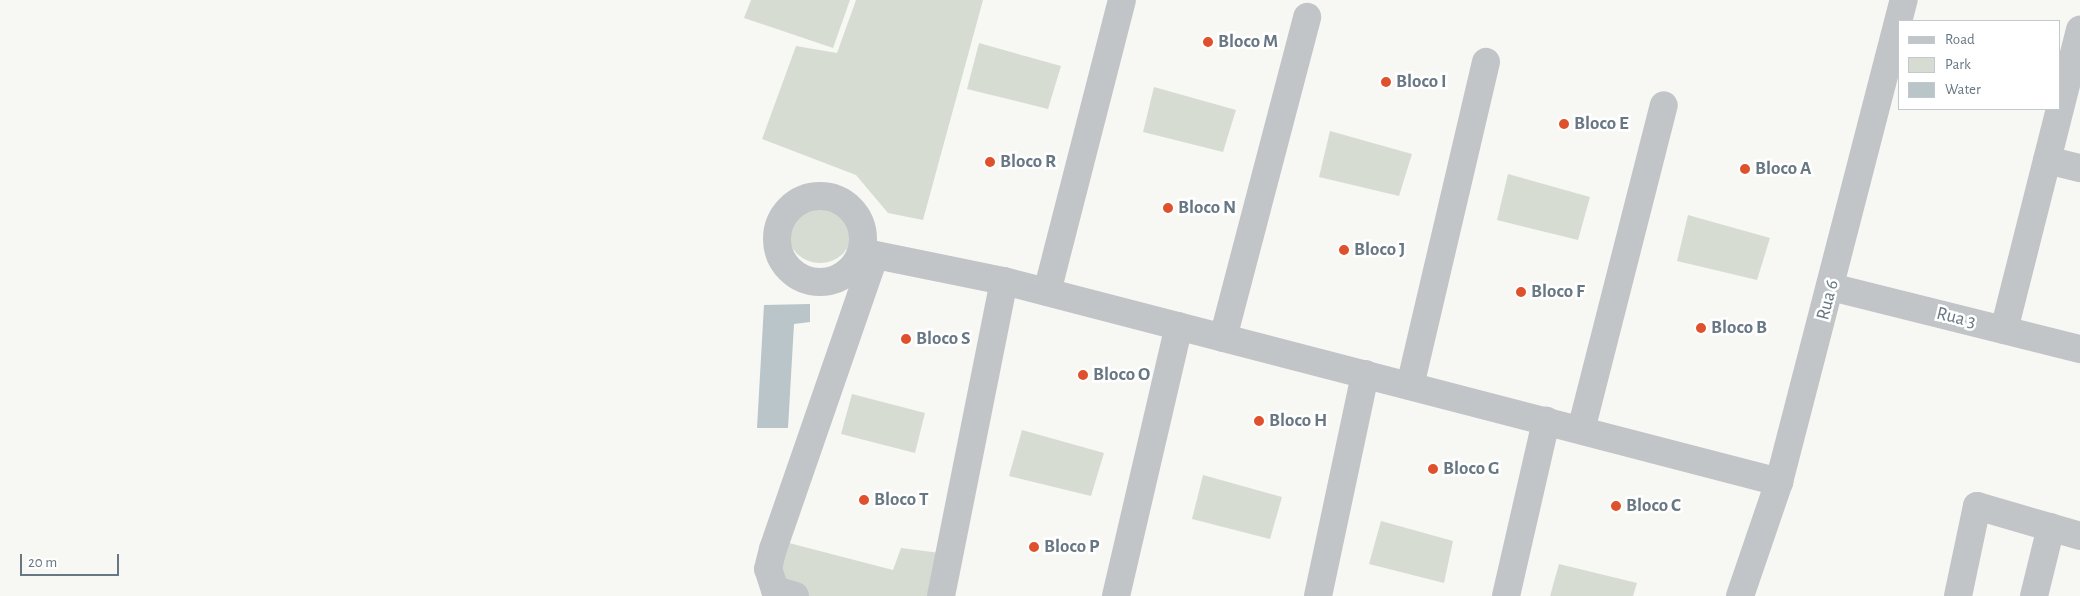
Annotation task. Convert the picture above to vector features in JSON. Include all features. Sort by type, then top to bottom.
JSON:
[{"type":"street","points":[[1047,292],[1122,0]]},
{"type":"street","name":"Rua 6","points":[[1899,20],[1904,0]]},
{"type":"street","points":[[1223,338],[1307,17]]},
{"type":"street","name":"Rua 6","points":[[1740,596],[1779,482],[1832,286],[1898,24]]},
{"type":"street","points":[[2004,330],[2047,160],[2076,67],[2080,29]]},
{"type":"street","points":[[1410,386],[1486,62]]},
{"type":"street","points":[[1580,430],[1664,105]]},
{"type":"street","points":[[2047,160],[2080,168]]},
{"type":"street","points":[[795,596],[775,590],[768,569],[868,253],[1004,281],[1779,482]]},
{"type":"street","points":[[941,596],[1004,281]]},
{"type":"street","name":"Rua 3","points":[[1832,286],[2080,349]]},
{"type":"street","points":[[1116,596],[1180,326]]},
{"type":"street","points":[[1318,596],[1365,374]]},
{"type":"street","points":[[1506,596],[1546,421]]},
{"type":"street","points":[[1958,596],[1977,506],[2080,536]]},
{"type":"street","points":[[2034,596],[2051,526]]},
{"type":"green space","points":[[751,0],[850,0],[833,48],[744,18]]},
{"type":"green space","points":[[856,0],[983,0],[923,220],[888,213],[856,175],[762,139],[796,46],[837,53]]},
{"type":"green space","points":[[979,43],[1061,66],[1048,109],[967,89]]},
{"type":"green space","points":[[1154,87],[1236,110],[1223,152],[1143,132]]},
{"type":"green space","points":[[1330,131],[1412,154],[1399,196],[1319,177]]},
{"type":"green space","points":[[1508,174],[1590,197],[1578,240],[1497,220]]},
{"type":"green space","points":[[820,197],[833,200],[843,207],[850,217],[853,230],[850,243],[843,253],[833,260],[820,263],[807,260],[797,253],[790,243],[787,230],[790,217],[797,207],[807,200]]},
{"type":"green space","points":[[1688,215],[1770,238],[1757,280],[1677,261]]},
{"type":"green space","points":[[852,394],[925,413],[915,453],[841,434]]},
{"type":"green space","points":[[1022,430],[1104,453],[1091,496],[1009,476]]},
{"type":"green space","points":[[1203,475],[1282,497],[1270,539],[1192,519]]},
{"type":"green space","points":[[1381,521],[1453,541],[1444,583],[1369,564]]},
{"type":"green space","points":[[789,543],[893,570],[901,548],[948,554],[937,596],[804,596],[777,589]]},
{"type":"green space","points":[[1559,564],[1637,583],[1633,596],[1550,596]]},
{"type":"water","points":[[810,304],[810,322],[794,324],[788,428],[757,428],[764,305]]},
{"type":"place","name":"Bloco M","points":[[1208,42]]},
{"type":"place","name":"Bloco I","points":[[1386,82]]},
{"type":"place","name":"Bloco E","points":[[1564,124]]},
{"type":"place","name":"Bloco R","points":[[990,162]]},
{"type":"place","name":"Bloco A","points":[[1745,169]]},
{"type":"place","name":"Bloco N","points":[[1168,208]]},
{"type":"place","name":"Bloco J","points":[[1344,250]]},
{"type":"place","name":"Bloco F","points":[[1521,292]]},
{"type":"place","name":"Bloco B","points":[[1701,328]]},
{"type":"place","name":"Bloco S","points":[[906,339]]},
{"type":"place","name":"Bloco O","points":[[1083,375]]},
{"type":"place","name":"Bloco H","points":[[1259,421]]},
{"type":"place","name":"Bloco G","points":[[1433,469]]},
{"type":"place","name":"Bloco T","points":[[864,500]]},
{"type":"place","name":"Bloco C","points":[[1616,506]]},
{"type":"place","name":"Bloco P","points":[[1034,547]]}]
